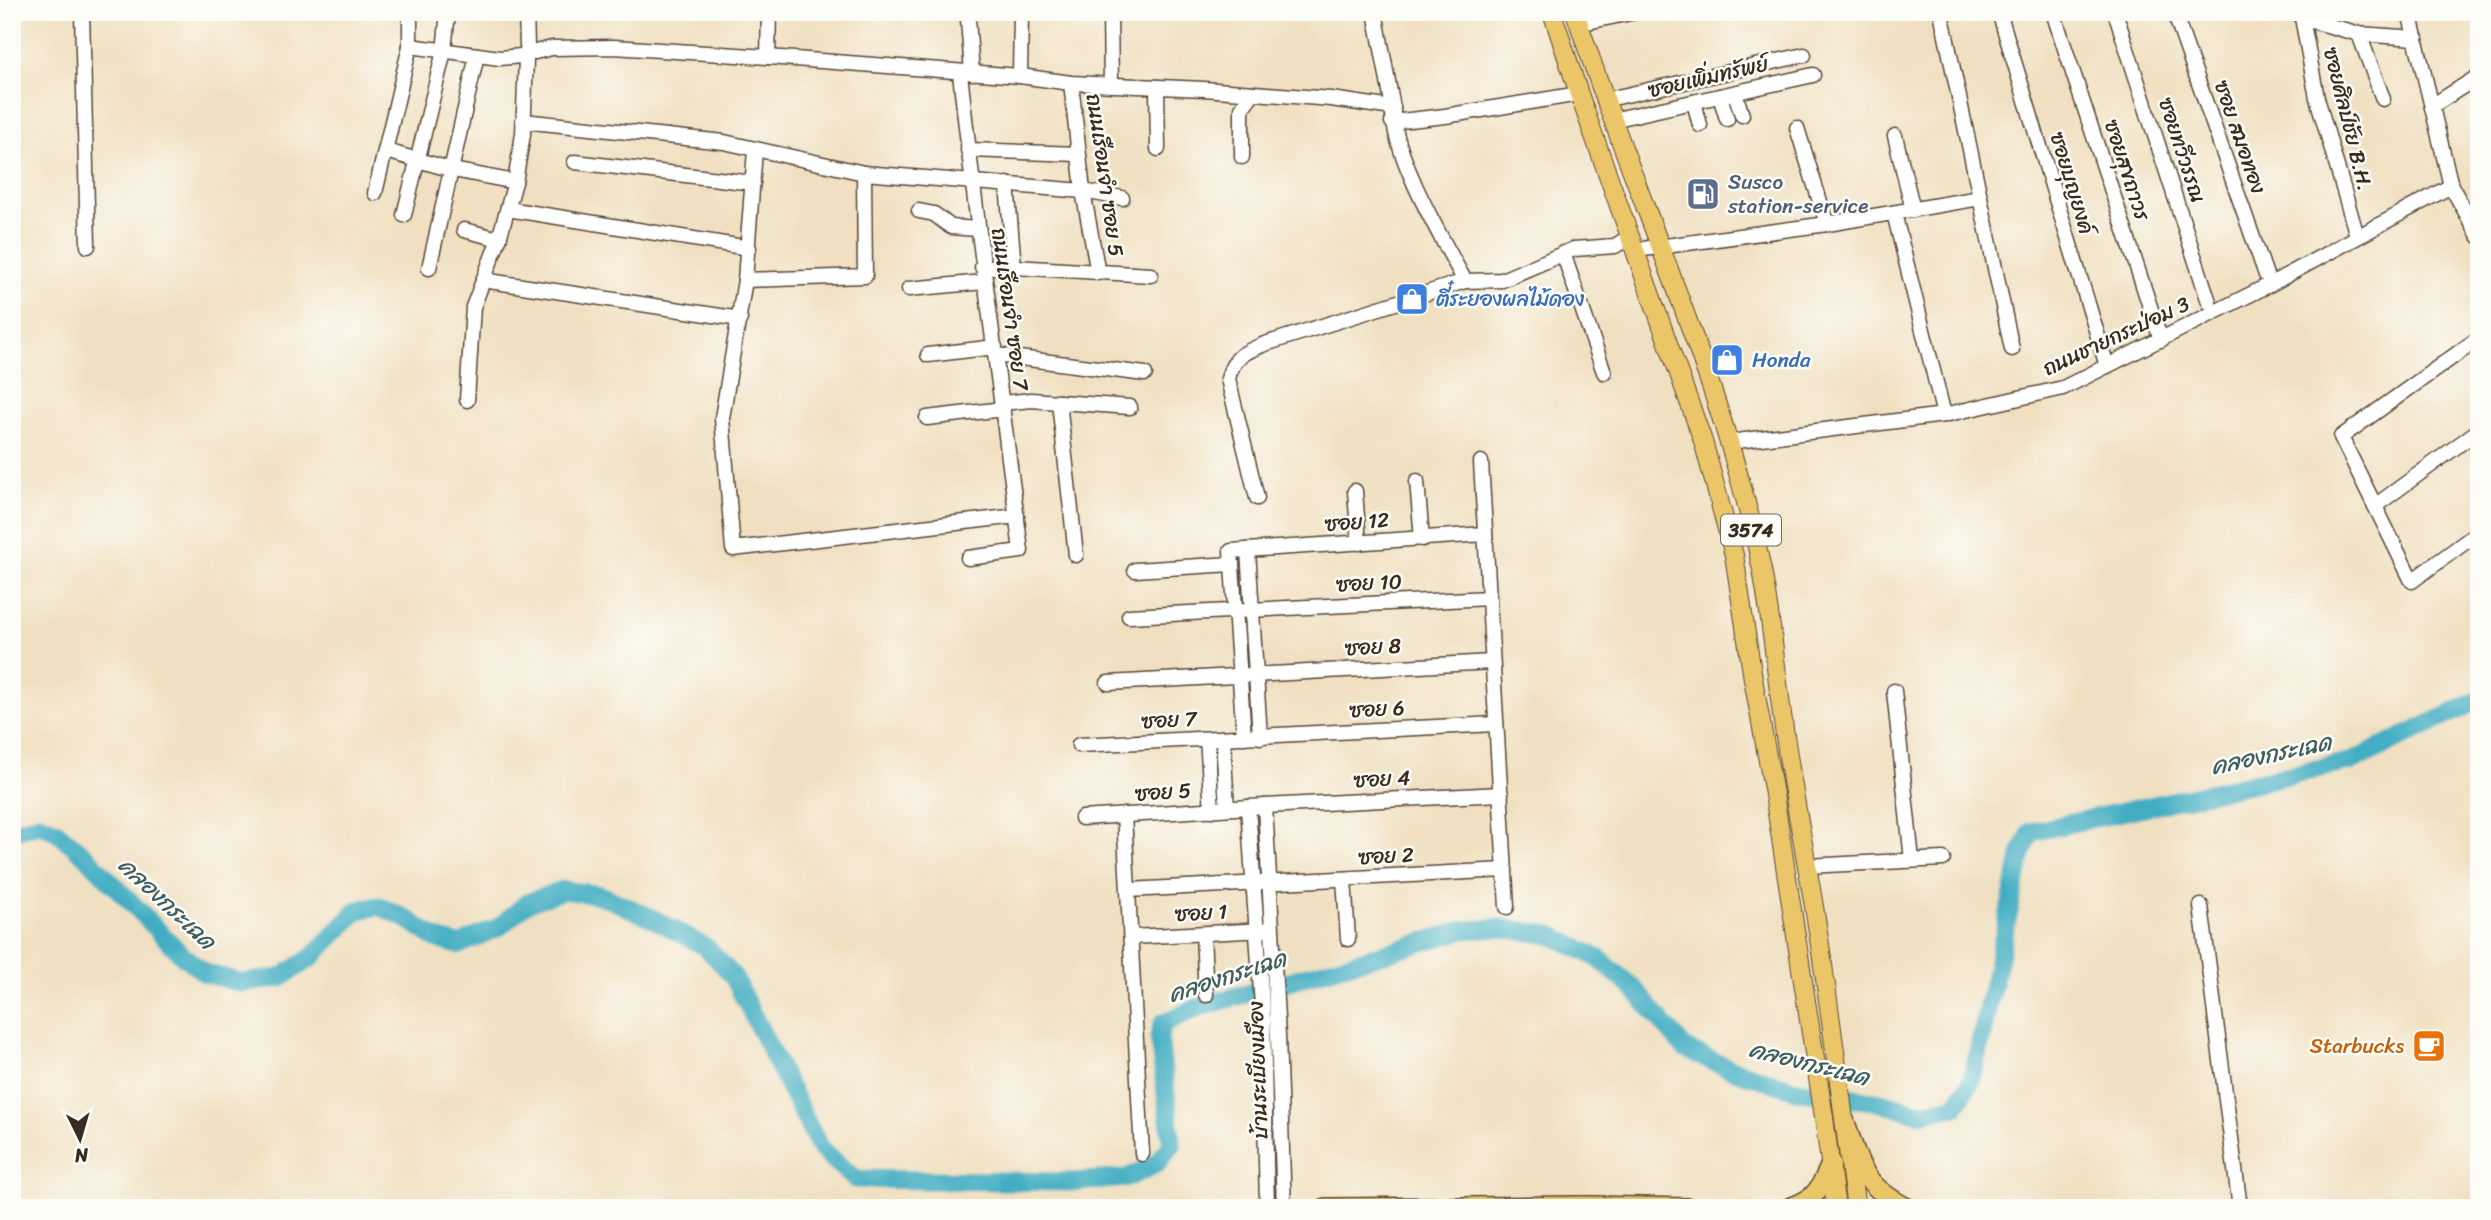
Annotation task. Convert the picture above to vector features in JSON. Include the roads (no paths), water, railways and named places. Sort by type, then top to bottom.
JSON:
[{"type":"highway","points":[[1845,1116],[1861,1170],[1871,1184],[1884,1195],[1907,1208]]},
{"type":"highway","points":[[1789,1208],[1815,1195],[1831,1164]]},
{"type":"highway","points":[[1326,1208],[1690,1208]]},
{"type":"main road","name":"3574","points":[[1552,12],[1703,441],[1734,555],[1774,794],[1836,1208]]},
{"type":"main road","name":"3574","points":[[1576,18],[1604,100],[1661,246],[1729,442],[1762,570],[1786,743],[1839,1071],[1856,1208]]},
{"type":"street","points":[[82,12],[88,246]]},
{"type":"street","points":[[375,193],[410,46],[410,12]]},
{"type":"street","points":[[404,215],[444,51],[448,12]]},
{"type":"street","points":[[467,400],[471,315],[475,297],[499,239],[508,209],[522,143],[527,53],[526,12]]},
{"type":"street","points":[[768,57],[769,12]]},
{"type":"street","points":[[1020,12],[1020,76]]},
{"type":"street","points":[[1110,12],[1111,85]]},
{"type":"street","points":[[1375,12],[1392,115],[1406,162],[1465,281]]},
{"type":"street","points":[[1576,18],[1635,12]]},
{"type":"street","points":[[1941,12],[2012,349]]},
{"type":"street","name":"ซอยบุญยงค์","points":[[1999,12],[2107,366]]},
{"type":"street","name":"ซอยสุขถาวร","points":[[2053,12],[2161,340]]},
{"type":"street","name":"ซอยทวีวรรณ","points":[[2115,12],[2209,302]]},
{"type":"street","name":"ซอย สมอทอง","points":[[2174,12],[2266,275]]},
{"type":"street","points":[[2409,12],[2451,186],[2479,236]]},
{"type":"street","points":[[2302,15],[2359,34],[2416,38]]},
{"type":"street","name":"ซอยศิลป์ชัย B.H.","points":[[2302,15],[2317,97],[2357,236]]},
{"type":"street","name":"ถนนเรือนจำ ซอย 7","points":[[968,19],[968,150],[1021,551],[968,558]]},
{"type":"street","points":[[2359,34],[2383,99]]},
{"type":"street","points":[[410,46],[500,58],[560,48],[614,47],[768,57],[1020,76],[1071,83],[1331,99],[1392,115],[1445,116],[1579,94]]},
{"type":"street","points":[[429,268],[477,55]]},
{"type":"street","points":[[1604,100],[1804,55]]},
{"type":"street","points":[[1763,65],[1767,86]]},
{"type":"street","name":"ซอยเพิ่มทรัพย์","points":[[1612,120],[1813,75]]},
{"type":"street","points":[[2432,106],[2479,76]]},
{"type":"street","name":"ถนนเรือนจำ ซอย 5","points":[[1071,83],[1083,191],[1098,273]]},
{"type":"street","points":[[1157,87],[1157,149]]},
{"type":"street","points":[[1242,157],[1242,108],[1253,93]]},
{"type":"street","points":[[1735,93],[1742,115]]},
{"type":"street","points":[[1720,96],[1727,119]]},
{"type":"street","points":[[1694,102],[1700,125]]},
{"type":"street","points":[[523,121],[724,142],[864,173],[1083,191],[1122,198]]},
{"type":"street","points":[[1797,128],[1826,225]]},
{"type":"street","points":[[1895,135],[1913,210]]},
{"type":"street","points":[[755,149],[746,280],[722,418],[733,550],[1017,516]]},
{"type":"street","points":[[968,150],[1078,155]]},
{"type":"street","points":[[386,151],[453,170],[514,182]]},
{"type":"street","points":[[575,162],[753,183]]},
{"type":"street","points":[[746,280],[865,276],[864,173]]},
{"type":"street","points":[[1007,184],[1014,267]]},
{"type":"street","name":"ถนนชายกระป่อม 3","points":[[1729,442],[1944,415],[2063,388],[2161,340],[2451,186]]},
{"type":"street","points":[[1257,498],[1228,379],[1231,366],[1244,353],[1265,344],[1465,281],[1502,280],[1574,249],[1634,243],[1661,246],[1826,225],[1980,198]]},
{"type":"street","points":[[508,209],[749,248]]},
{"type":"street","points":[[919,211],[934,214],[951,227],[977,229]]},
{"type":"street","points":[[1894,214],[1944,415]]},
{"type":"street","points":[[464,230],[499,239]]},
{"type":"street","points":[[1563,253],[1604,372]]},
{"type":"street","points":[[909,289],[1014,267],[1151,275]]},
{"type":"street","points":[[483,280],[740,319]]},
{"type":"street","points":[[2479,338],[2341,437],[2412,581],[2479,532]]},
{"type":"street","points":[[928,355],[995,351],[1145,374]]},
{"type":"street","points":[[927,418],[1003,407],[1031,400],[1130,407]]},
{"type":"street","points":[[1059,402],[1076,555]]},
{"type":"street","points":[[2375,506],[2479,430]]},
{"type":"street","points":[[1481,461],[1507,907]]},
{"type":"street","points":[[1417,481],[1422,539]]},
{"type":"street","points":[[1355,491],[1359,543]]},
{"type":"street","name":"ซอย 12","points":[[1135,570],[1232,558],[1248,550],[1485,534]]},
{"type":"street","points":[[1248,550],[1260,737]]},
{"type":"street","points":[[1232,558],[1244,737]]},
{"type":"street","name":"ซอย 10","points":[[1129,616],[1489,598]]},
{"type":"street","name":"ซอย 8","points":[[1108,683],[1492,662]]},
{"type":"street","points":[[1894,691],[1912,860]]},
{"type":"street","name":"ซอย 6","points":[[1260,737],[1496,724]]},
{"type":"street","name":"ซอย 7","points":[[1079,745],[1260,737]]},
{"type":"street","points":[[1219,809],[1223,738]]},
{"type":"street","points":[[1207,739],[1219,809]]},
{"type":"street","name":"ซอย 4","points":[[1248,807],[1501,794]]},
{"type":"street","name":"บ้านระเบียงเมือง","points":[[1265,806],[1272,930],[1267,973]]},
{"type":"street","name":"ซอย 5","points":[[1082,818],[1248,807]]},
{"type":"street","name":"บ้านระเบียงเมือง","points":[[1248,807],[1257,931],[1269,991],[1284,1208]]},
{"type":"street","points":[[1124,815],[1142,1154]]},
{"type":"street","points":[[1807,866],[1943,859]]},
{"type":"street","name":"ซอย 2","points":[[1129,890],[1505,870]]},
{"type":"street","points":[[1344,879],[1348,939]]},
{"type":"street","points":[[2202,906],[2240,1208]]},
{"type":"street","name":"ซอย 1","points":[[1132,937],[1272,930]]},
{"type":"street","points":[[1203,933],[1206,995]]},
{"type":"street","name":"บ้านระเบียงเมือง","points":[[1268,1208],[1271,1036]]},
{"type":"waterway","name":"คลองกระเฉด","points":[[12,832],[39,824],[56,831],[87,857],[183,956],[205,973],[241,983],[280,978],[311,958],[358,910],[379,906],[407,919],[436,939],[459,945],[499,927],[527,903],[563,890],[600,895],[652,918],[706,947],[733,976],[820,1148],[855,1179],[1073,1182],[1127,1178],[1156,1164],[1172,1145],[1159,1037],[1163,1023],[1197,1008],[1464,930],[1501,928],[1551,935],[1598,958],[1634,989],[1685,1049],[1731,1069],[1796,1090],[1880,1102],[1919,1113],[1956,1106],[1972,1079],[2022,853],[2031,832],[2353,761],[2479,700]]},
{"type":"place","name":"Susco station-service","points":[[1703,194]]},
{"type":"place","name":"ตี๋ระยองผลไม้ดอง","points":[[1412,299]]},
{"type":"place","name":"Honda","points":[[1727,360]]},
{"type":"place","name":"Starbucks","points":[[2429,1046]]}]
